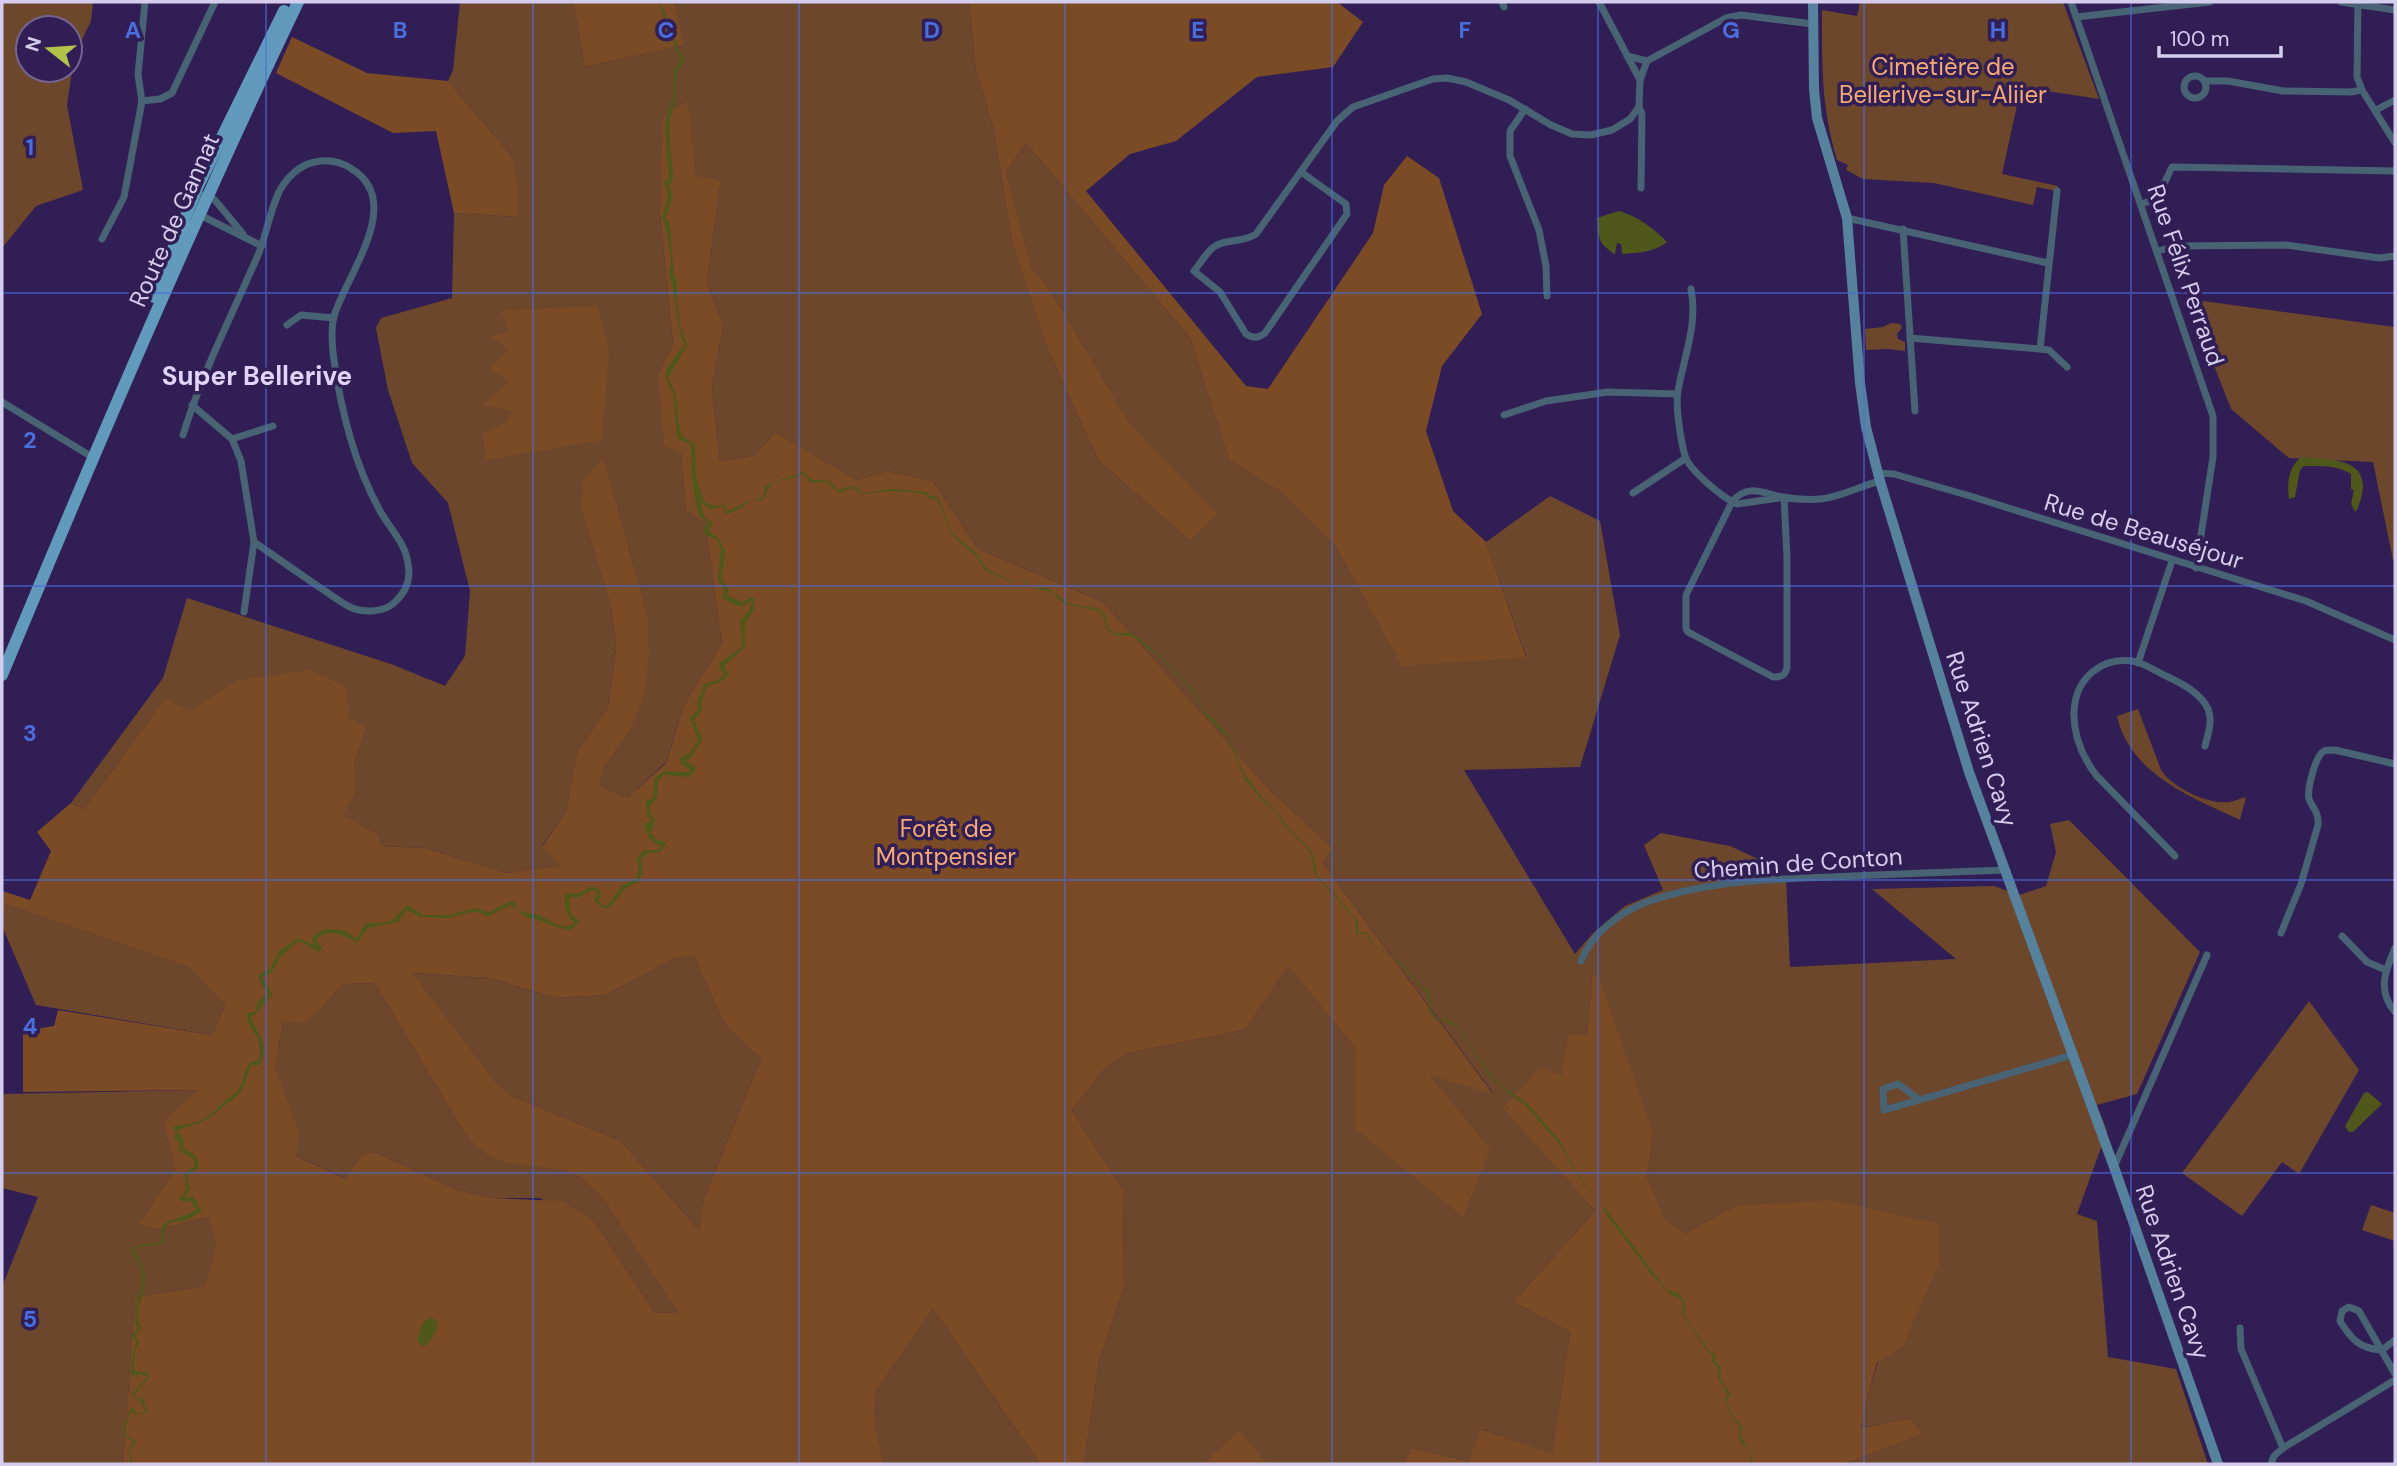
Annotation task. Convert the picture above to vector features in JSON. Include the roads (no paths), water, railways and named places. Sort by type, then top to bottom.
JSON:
[{"type":"main road","name":"Route de Gannat","points":[[2,675],[193,213],[265,49],[289,2]]},
{"type":"main road","name":"Route de Gannat","points":[[193,213],[298,2]]},
{"type":"main road","name":"Rue Adrien Cavy","points":[[1813,2],[1817,118],[1847,218],[1860,383],[1866,427],[1879,477],[1969,772],[2114,1167],[2218,1464]]},
{"type":"street","points":[[102,239],[124,197],[142,101],[138,75],[145,2]]},
{"type":"street","points":[[142,101],[160,99],[172,93],[215,2]]},
{"type":"street","points":[[1599,2],[1640,80]]},
{"type":"street","name":"Rue Félix Perraud","points":[[2071,2],[2213,416],[2213,457],[2196,568]]},
{"type":"street","points":[[2076,17],[2210,2]]},
{"type":"street","points":[[2341,2],[2395,10]]},
{"type":"street","points":[[2358,3],[2357,77],[2362,90],[2395,142]]},
{"type":"street","points":[[1641,188],[1640,80],[1647,61],[1726,18],[1741,15],[1813,24]]},
{"type":"street","points":[[246,238],[214,199],[203,197],[265,49]]},
{"type":"street","points":[[1627,56],[1647,61]]},
{"type":"street","points":[[1301,172],[1346,204],[1347,214],[1265,333],[1252,337],[1246,334],[1220,292],[1194,271],[1213,247],[1256,234],[1301,172],[1344,113],[1353,107],[1433,79],[1447,78],[1466,82],[1572,134],[1591,135],[1612,130],[1630,119],[1639,107]]},
{"type":"street","points":[[2205,81],[2228,81],[2283,91],[2362,90]]},
{"type":"street","points":[[2376,110],[2395,100]]},
{"type":"street","points":[[1525,109],[1510,131],[1510,156],[1539,230],[1546,266],[1547,296]]},
{"type":"street","points":[[183,435],[192,405],[262,246],[282,187],[301,167],[324,161],[340,162],[364,177],[375,207],[373,225],[334,318],[332,344],[338,390],[350,439],[379,509],[405,550],[409,578],[405,590],[393,605],[373,612],[351,608],[254,542]]},
{"type":"street","points":[[2142,204],[2158,195],[2172,167],[2395,172]]},
{"type":"street","points":[[2040,348],[2057,191]]},
{"type":"street","points":[[193,213],[262,246]]},
{"type":"street","points":[[1847,218],[2048,262]]},
{"type":"street","points":[[1903,229],[1915,411]]},
{"type":"street","points":[[2158,251],[2176,246],[2286,245],[2379,258],[2395,256]]},
{"type":"street","points":[[1691,289],[1694,308],[1691,334],[1677,394],[1686,458],[1710,484],[1732,502],[1743,504],[1784,497]]},
{"type":"street","points":[[287,325],[301,316],[334,318]]},
{"type":"street","points":[[1910,338],[2040,348],[2049,350],[2067,367]]},
{"type":"street","points":[[1504,415],[1546,401],[1608,393],[1677,394]]},
{"type":"street","points":[[2,402],[92,457]]},
{"type":"street","points":[[192,405],[232,439],[241,461],[254,542],[244,612]]},
{"type":"street","points":[[232,439],[272,426]]},
{"type":"street","points":[[1633,493],[1686,458]]},
{"type":"street","name":"Rue de Beauséjour","points":[[1879,477],[1894,474],[1970,496],[2306,601],[2395,640]]},
{"type":"street","points":[[1784,497],[1787,571],[1786,673],[1773,677],[1686,629],[1686,595],[1732,502],[1744,491],[1751,489],[1784,497],[1831,497],[1879,477]]},
{"type":"street","points":[[2138,663],[2172,561]]},
{"type":"street","points":[[2175,856],[2096,775],[2087,762],[2076,736],[2075,699],[2083,680],[2098,667],[2113,662],[2138,663],[2176,681],[2201,699],[2207,708],[2210,730],[2205,746]]},
{"type":"street","points":[[2281,933],[2301,884],[2318,825],[2319,815],[2309,798],[2317,758],[2324,751],[2335,750],[2395,764]]},
{"type":"street","name":"Chemin de Conton","points":[[1581,961],[1585,949],[1604,928],[1623,913],[1645,902],[1703,887],[1786,879],[2004,870]]},
{"type":"street","points":[[2342,936],[2367,962],[2386,970]]},
{"type":"street","points":[[2395,948],[2386,970],[2383,988],[2395,1012]]},
{"type":"street","points":[[2114,1167],[2207,955]]},
{"type":"street","points":[[1920,1100],[1898,1084],[1883,1089],[1884,1111],[2072,1055]]},
{"type":"street","points":[[2395,1340],[2382,1350],[2366,1350],[2351,1339],[2340,1321],[2342,1311],[2348,1307],[2359,1311],[2382,1350],[2395,1374]]},
{"type":"street","points":[[2240,1328],[2241,1349],[2283,1448]]},
{"type":"street","points":[[2271,1464],[2274,1456],[2283,1448],[2395,1380]]},
{"type":"waterway","points":[[133,1248],[131,1250],[139,1262]]},
{"type":"waterway","points":[[136,1315],[140,1294]]},
{"type":"waterway","points":[[136,1322],[139,1329],[133,1336],[137,1342]]},
{"type":"waterway","points":[[134,1355],[132,1374],[137,1374]]},
{"type":"district","name":"Super Bellerive","points":[[257,376]]},
{"type":"park label","name":"Cimetière de Bellerive-sur-Aliier","points":[[1943,80]]},
{"type":"park label","name":"Forêt de Montpensier","points":[[946,842]]}]
